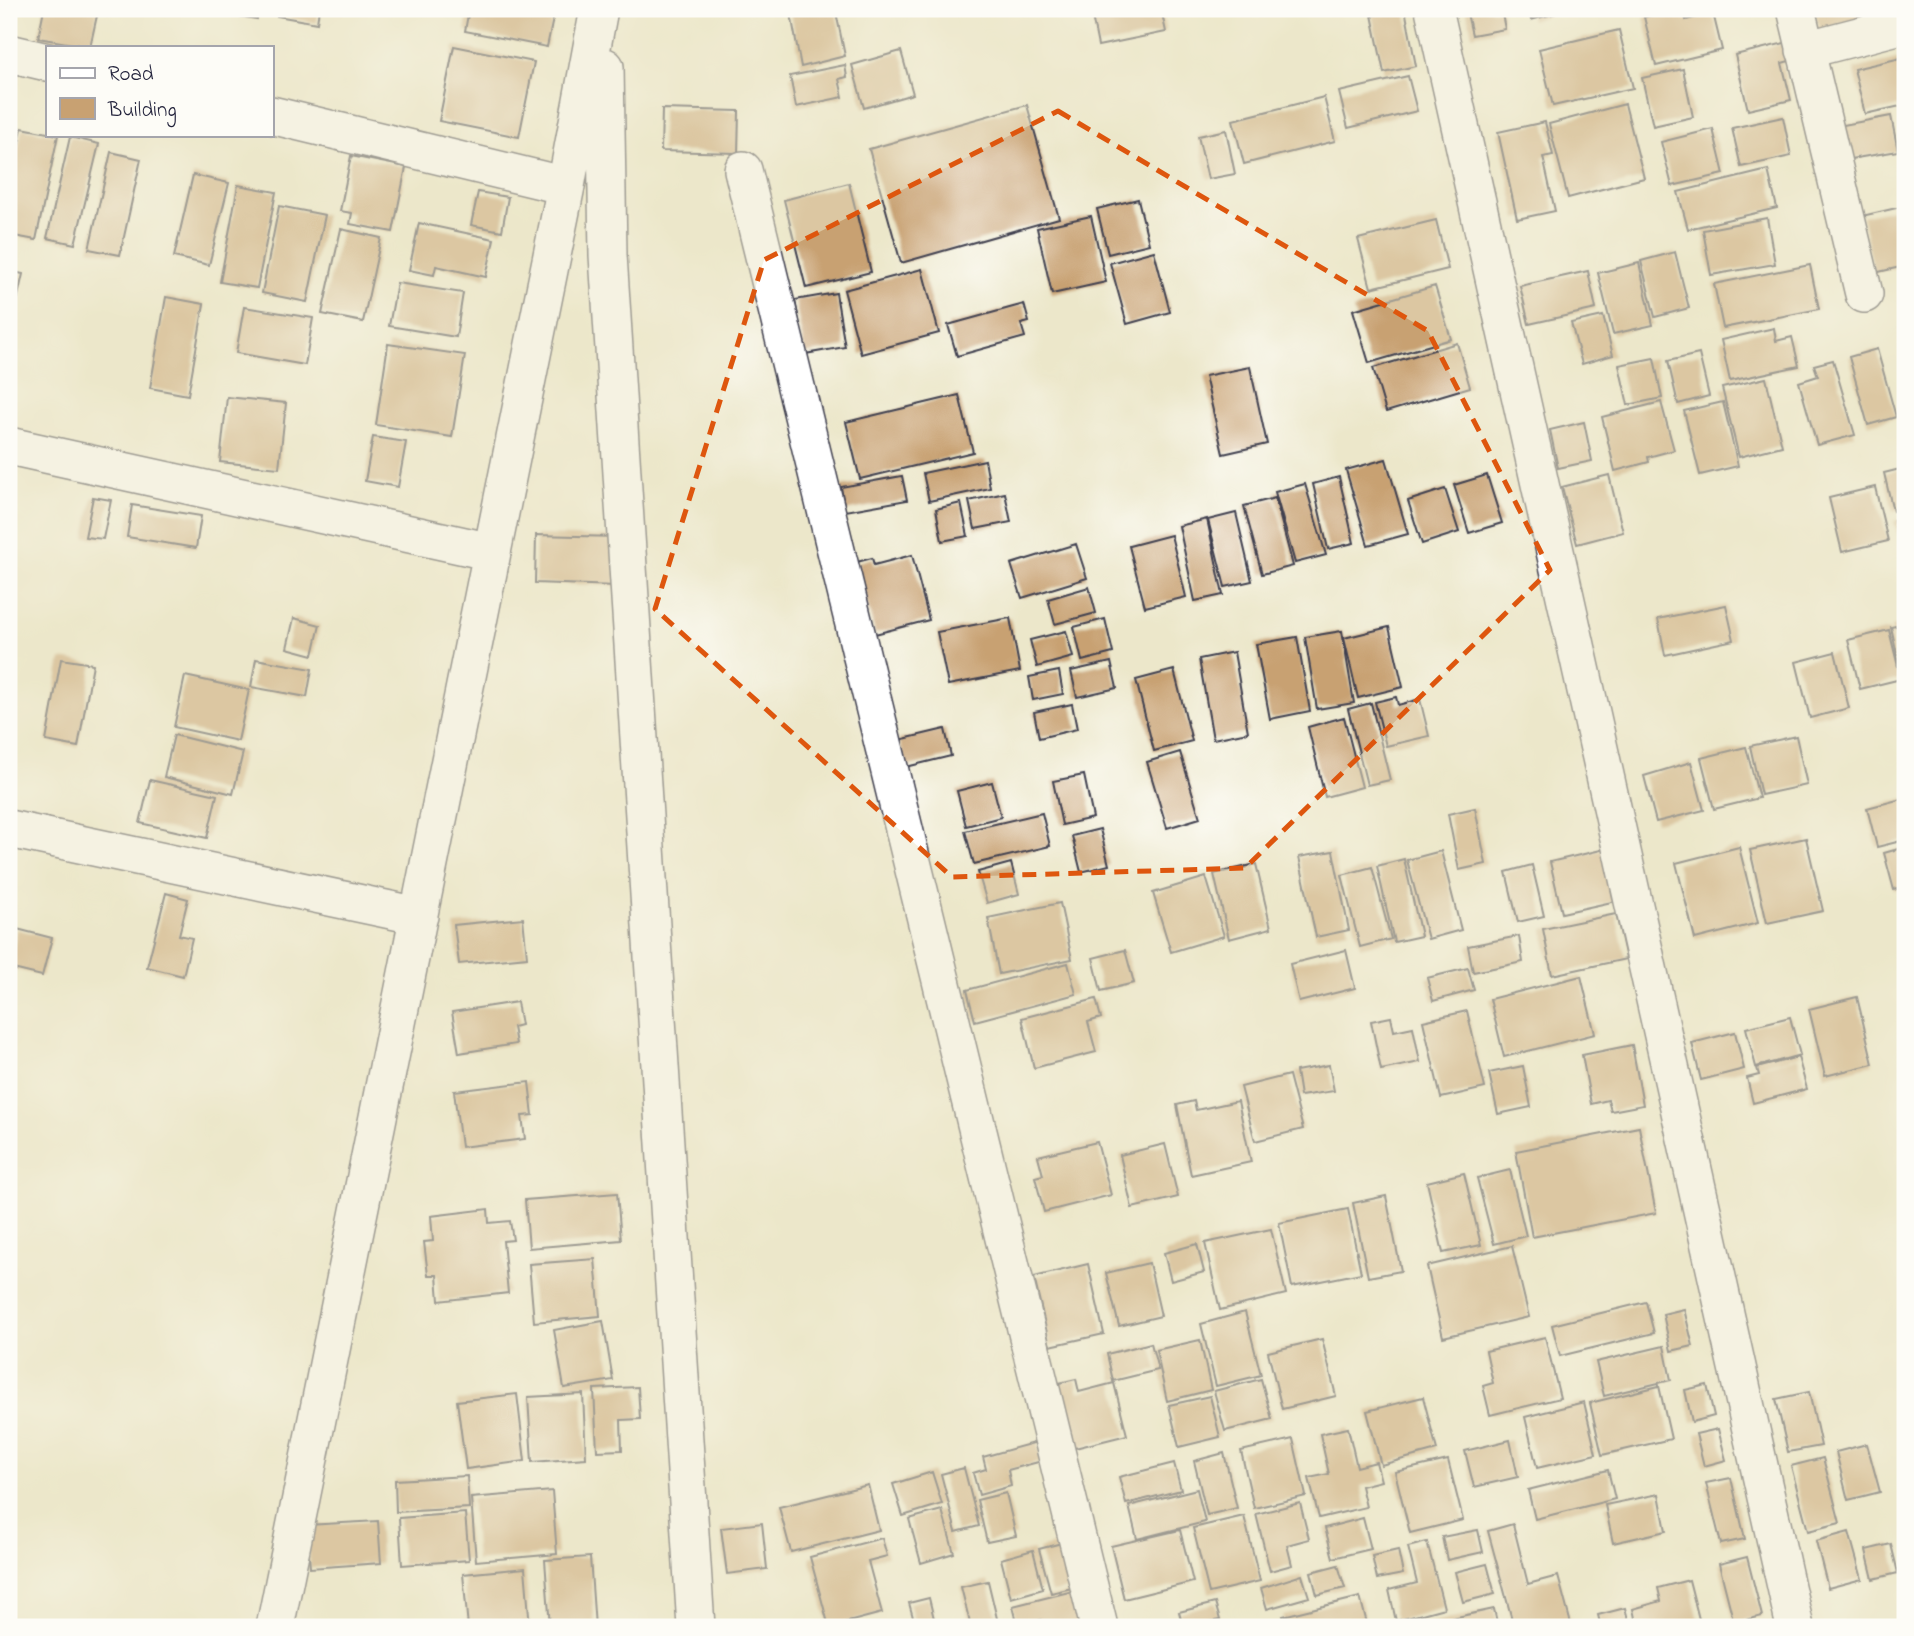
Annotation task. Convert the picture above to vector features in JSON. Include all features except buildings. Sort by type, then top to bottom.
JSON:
[{"type":"street","points":[[275,1627],[601,9]]},
{"type":"street","points":[[601,9],[608,255],[696,1627]]},
{"type":"street","points":[[1434,9],[1795,1627]]},
{"type":"street","points":[[1796,9],[1864,293]]},
{"type":"street","points":[[1805,50],[1905,24]]},
{"type":"street","points":[[9,53],[46,62]]},
{"type":"street","points":[[273,116],[566,186]]},
{"type":"street","points":[[743,170],[1099,1627]]},
{"type":"street","points":[[9,446],[492,552]]},
{"type":"street","points":[[9,829],[419,916]]},
{"type":"highlighted area","points":[[1058,111],[1428,331],[1550,570],[1245,868],[952,877],[655,609],[764,260]]}]
